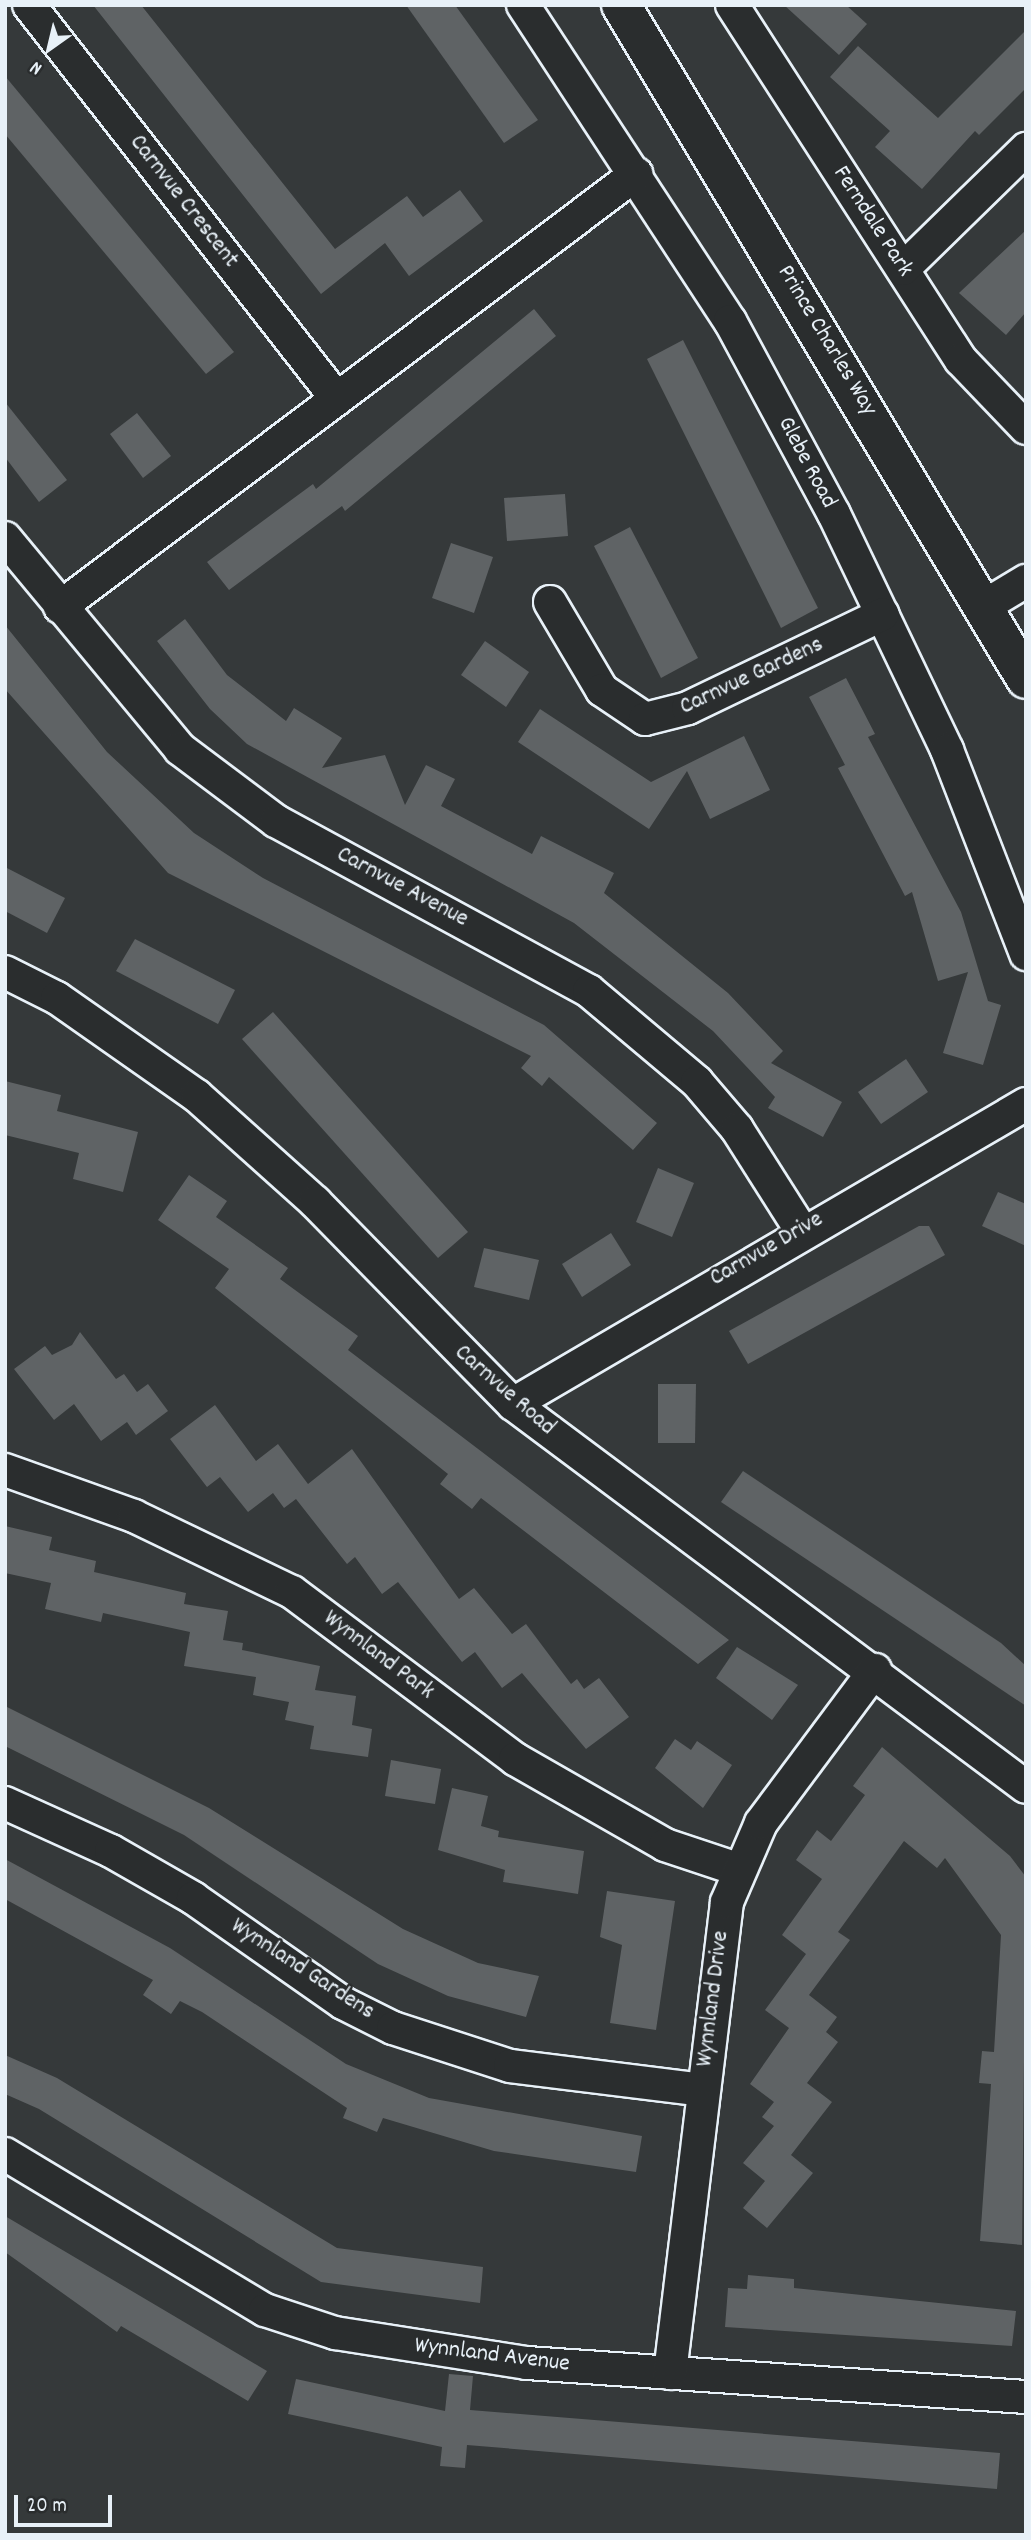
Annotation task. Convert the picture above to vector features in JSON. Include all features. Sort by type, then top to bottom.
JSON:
[{"type":"street","name":"Carnvue Crescent","points":[[29,5],[337,399]]},
{"type":"street","name":"Glebe Road","points":[[523,5],[730,321],[883,614],[947,750],[1026,954]]},
{"type":"street","name":"Prince Charles Way","points":[[621,5],[986,605],[1026,679]]},
{"type":"street","name":"Ferndale Park","points":[[732,5],[961,360],[1026,428]]},
{"type":"street","points":[[903,268],[1026,149]]},
{"type":"street","points":[[60,607],[636,174]]},
{"type":"street","name":"Carnvue Avenue","points":[[5,538],[171,739],[228,789],[542,961],[648,1040],[737,1129],[802,1230]]},
{"type":"street","points":[[986,605],[1026,581]]},
{"type":"street","name":"Carnvue Gardens","points":[[551,602],[602,690],[645,719],[688,708],[883,614]]},
{"type":"street","name":"Carnvue Road","points":[[5,972],[124,1042],[253,1142],[513,1404],[875,1670],[1026,1787]]},
{"type":"street","name":"Carnvue Drive","points":[[513,1404],[802,1230],[1026,1104]]},
{"type":"street","name":"Wynnland Park","points":[[5,1470],[134,1516],[292,1592],[515,1759],[665,1845],[737,1868]]},
{"type":"street","name":"Wynnland Drive","points":[[670,2373],[703,2090],[737,1868],[761,1823],[875,1670]]},
{"type":"street","name":"Wynnland Gardens","points":[[5,1803],[169,1884],[343,2003],[393,2028],[510,2066],[703,2090]]},
{"type":"street","name":"Wynnland Avenue","points":[[5,2154],[290,2322],[424,2350],[670,2373],[1026,2397]]},
{"type":"building","points":[[93,5],[141,5],[335,249],[407,196],[423,217],[460,190],[483,221],[409,276],[385,243],[321,294]]},
{"type":"building","points":[[406,5],[455,5],[538,120],[504,143]]},
{"type":"building","points":[[784,5],[846,5],[867,24],[839,55]]},
{"type":"building","points":[[1026,30],[1026,88],[979,135],[975,131],[922,189],[875,147],[890,131],[830,77],[858,46],[938,118]]},
{"type":"building","points":[[5,76],[234,352],[206,374],[5,134]]},
{"type":"building","points":[[1026,230],[1026,312],[1006,335],[959,293]]},
{"type":"building","points":[[534,309],[556,336],[345,511],[342,506],[229,590],[207,562],[313,484],[316,489]]},
{"type":"building","points":[[683,340],[818,608],[781,628],[647,359]]},
{"type":"building","points":[[5,402],[67,480],[39,502],[5,457]]},
{"type":"building","points":[[137,413],[171,456],[143,478],[110,434]]},
{"type":"building","points":[[565,494],[568,536],[507,541],[504,498]]},
{"type":"building","points":[[630,527],[698,658],[661,678],[594,546]]},
{"type":"building","points":[[451,543],[493,557],[474,613],[432,598]]},
{"type":"building","points":[[185,619],[227,675],[286,721],[294,708],[342,738],[322,768],[385,755],[405,805],[426,765],[455,779],[441,806],[532,854],[541,836],[614,873],[604,893],[728,993],[783,1051],[771,1063],[842,1102],[823,1137],[768,1108],[775,1097],[713,1031],[574,923],[247,744],[210,709],[157,641]]},
{"type":"building","points":[[5,625],[107,752],[194,833],[263,878],[544,1025],[657,1123],[633,1150],[549,1077],[542,1086],[521,1068],[531,1056],[168,873],[5,689]]},
{"type":"building","points":[[485,641],[529,672],[506,707],[461,675]]},
{"type":"building","points":[[846,678],[875,734],[868,737],[961,912],[988,1001],[1001,1005],[983,1065],[943,1053],[968,972],[938,981],[912,892],[905,896],[838,768],[845,765],[809,697]]},
{"type":"building","points":[[540,709],[651,782],[744,736],[770,790],[710,819],[687,771],[649,829],[518,742]]},
{"type":"building","points":[[5,867],[65,898],[47,933],[5,911]]},
{"type":"building","points":[[135,939],[235,990],[218,1024],[116,971]]},
{"type":"building","points":[[273,1012],[468,1232],[438,1258],[242,1039]]},
{"type":"building","points":[[906,1059],[928,1092],[881,1124],[858,1092]]},
{"type":"building","points":[[5,1081],[61,1095],[57,1111],[138,1132],[123,1192],[73,1179],[79,1153],[5,1135]]},
{"type":"building","points":[[658,1168],[694,1183],[672,1237],[636,1222]]},
{"type":"building","points":[[189,1175],[227,1201],[216,1217],[288,1268],[280,1279],[358,1336],[348,1350],[729,1640],[698,1664],[481,1498],[472,1509],[440,1484],[448,1474],[215,1288],[229,1269],[158,1220]]},
{"type":"building","points":[[998,1192],[1026,1204],[1026,1246],[982,1226]]},
{"type":"building","points":[[919,1226],[929,1226],[945,1255],[748,1364],[729,1331]]},
{"type":"building","points":[[611,1233],[631,1265],[582,1297],[562,1264]]},
{"type":"building","points":[[484,1248],[539,1260],[529,1300],[474,1287]]},
{"type":"building","points":[[80,1332],[116,1379],[124,1374],[137,1392],[148,1384],[168,1411],[136,1435],[127,1422],[101,1441],[74,1404],[54,1420],[14,1369],[45,1346],[52,1355],[72,1345]]},
{"type":"building","points":[[658,1384],[696,1384],[695,1443],[658,1443]]},
{"type":"building","points":[[215,1405],[256,1461],[278,1444],[308,1484],[352,1449],[459,1599],[474,1588],[512,1634],[526,1624],[571,1684],[577,1679],[584,1689],[599,1678],[629,1717],[586,1749],[522,1673],[502,1688],[475,1652],[462,1662],[398,1582],[382,1594],[355,1557],[347,1564],[296,1499],[284,1508],[273,1493],[248,1512],[220,1477],[207,1487],[170,1439]]},
{"type":"building","points":[[743,1471],[1001,1643],[1026,1666],[1026,1706],[721,1502]]},
{"type":"building","points":[[5,1526],[52,1537],[49,1550],[96,1561],[94,1572],[186,1593],[184,1604],[228,1611],[223,1640],[243,1643],[242,1650],[320,1666],[315,1690],[356,1696],[352,1725],[372,1729],[368,1757],[310,1749],[314,1726],[285,1720],[289,1702],[253,1695],[256,1677],[184,1666],[190,1632],[103,1613],[101,1622],[45,1609],[51,1583],[5,1573]]},
{"type":"building","points":[[737,1647],[798,1685],[772,1720],[716,1678]]},
{"type":"building","points":[[5,1706],[209,1808],[403,1929],[478,1963],[539,1976],[526,2017],[448,1996],[378,1964],[184,1835],[5,1746]]},
{"type":"building","points":[[675,1739],[691,1750],[697,1741],[732,1765],[703,1808],[655,1768]]},
{"type":"building","points":[[882,1747],[1010,1856],[1026,1877],[1022,2245],[980,2241],[991,2084],[979,2083],[982,2051],[994,2052],[1001,1935],[945,1858],[937,1868],[904,1841],[838,1932],[850,1940],[809,1995],[837,2017],[826,2032],[838,2042],[807,2083],[832,2102],[791,2155],[813,2173],[767,2228],[743,2208],[765,2181],[743,2163],[774,2126],[762,2117],[774,2102],[750,2084],[789,2028],[765,2010],[806,1954],[782,1935],[822,1879],[796,1860],[817,1830],[831,1841],[865,1795],[853,1786]]},
{"type":"building","points":[[391,1760],[441,1769],[435,1804],[385,1796]]},
{"type":"building","points":[[452,1788],[488,1796],[481,1826],[499,1831],[498,1837],[584,1851],[578,1894],[503,1882],[505,1870],[438,1850]]},
{"type":"building","points":[[5,1859],[170,1948],[346,2064],[429,2098],[642,2136],[636,2172],[494,2151],[383,2118],[377,2132],[343,2118],[347,2108],[202,2012],[180,2001],[171,2014],[143,1995],[153,1980],[5,1899]]},
{"type":"building","points":[[607,1891],[675,1901],[656,2030],[610,2023],[622,1945],[600,1937]]},
{"type":"building","points":[[5,2055],[57,2078],[337,2248],[483,2267],[480,2303],[321,2282],[39,2109],[5,2094]]},
{"type":"building","points":[[5,2216],[267,2371],[248,2401],[121,2326],[117,2332],[5,2252]]},
{"type":"building","points":[[748,2275],[794,2279],[794,2288],[1016,2311],[1012,2346],[725,2327],[728,2288],[747,2289]]},
{"type":"building","points":[[449,2374],[473,2376],[470,2410],[1000,2453],[997,2489],[467,2445],[465,2468],[440,2466],[442,2447],[288,2414],[296,2379],[445,2411]]}]
